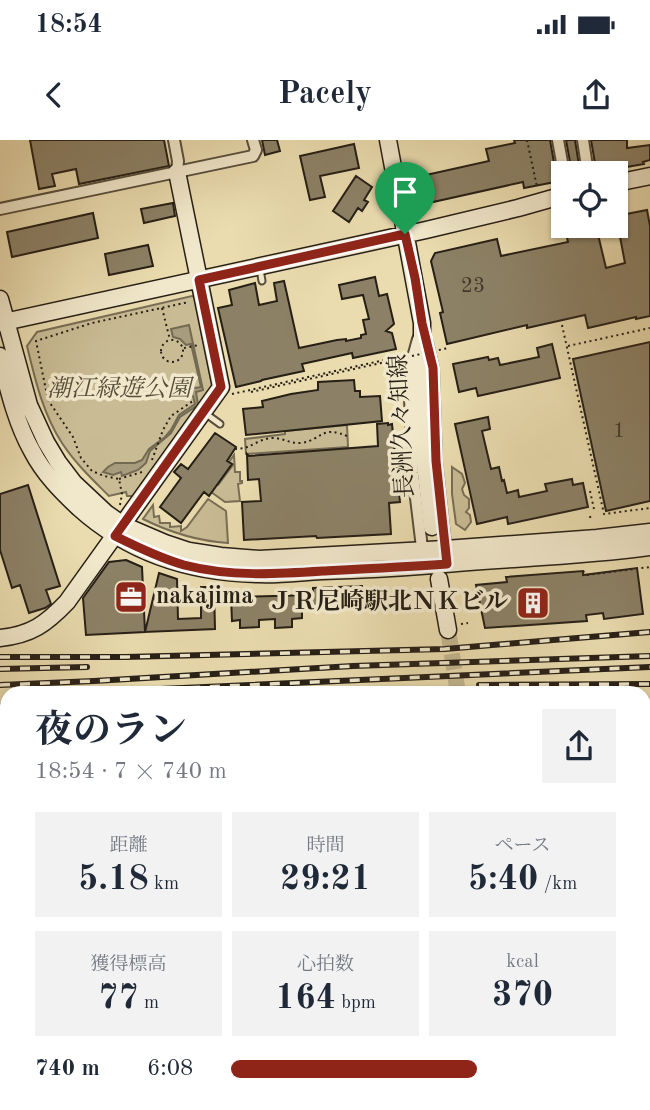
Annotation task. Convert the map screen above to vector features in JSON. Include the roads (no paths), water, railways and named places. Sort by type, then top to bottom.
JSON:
[{"type":"street","points":[[0,638],[13,637],[46,624],[67,602],[221,387],[177,172],[174,140]]},
{"type":"street","points":[[0,209],[253,156],[256,150],[253,140]]},
{"type":"street","name":"長洲久々知線","points":[[388,140],[422,323],[424,454],[432,527]]},
{"type":"street","points":[[558,140],[562,161]]},
{"type":"street","points":[[583,140],[586,161]]},
{"type":"street","points":[[628,181],[650,176]]},
{"type":"street","points":[[3,322],[199,280],[261,274],[405,234],[551,199]]},
{"type":"street","points":[[0,299],[3,322],[29,405],[58,462],[74,483],[106,513],[119,530],[160,557],[219,572],[259,574],[650,532]]},
{"type":"street","points":[[422,323],[433,368],[436,461],[446,556]]},
{"type":"street","points":[[422,323],[409,372],[413,473],[423,558]]},
{"type":"street","points":[[1,361],[19,422],[43,469],[61,491],[98,525],[119,530]]},
{"type":"street","points":[[446,556],[566,556],[650,547]]},
{"type":"street","points":[[439,579],[452,627]]},
{"type":"lane","points":[[209,416],[220,424]]},
{"type":"tunnel","points":[[448,630],[457,686]]},
{"type":"railway","points":[[0,657],[125,657],[445,649],[650,632]]},
{"type":"railway","points":[[0,685],[353,666],[650,656]]},
{"type":"railway","points":[[0,669],[87,667]]},
{"type":"railway","points":[[226,686],[650,667]]},
{"type":"railway","points":[[479,685],[650,684]]},
{"type":"place","name":"nakajima","points":[[131,597]]},
{"type":"place","name":"ＪＲ尼崎駅北ＮＫビル","points":[[533,603]]},
{"type":"park label","name":"潮江緑遊公園","points":[[119,390]]}]
